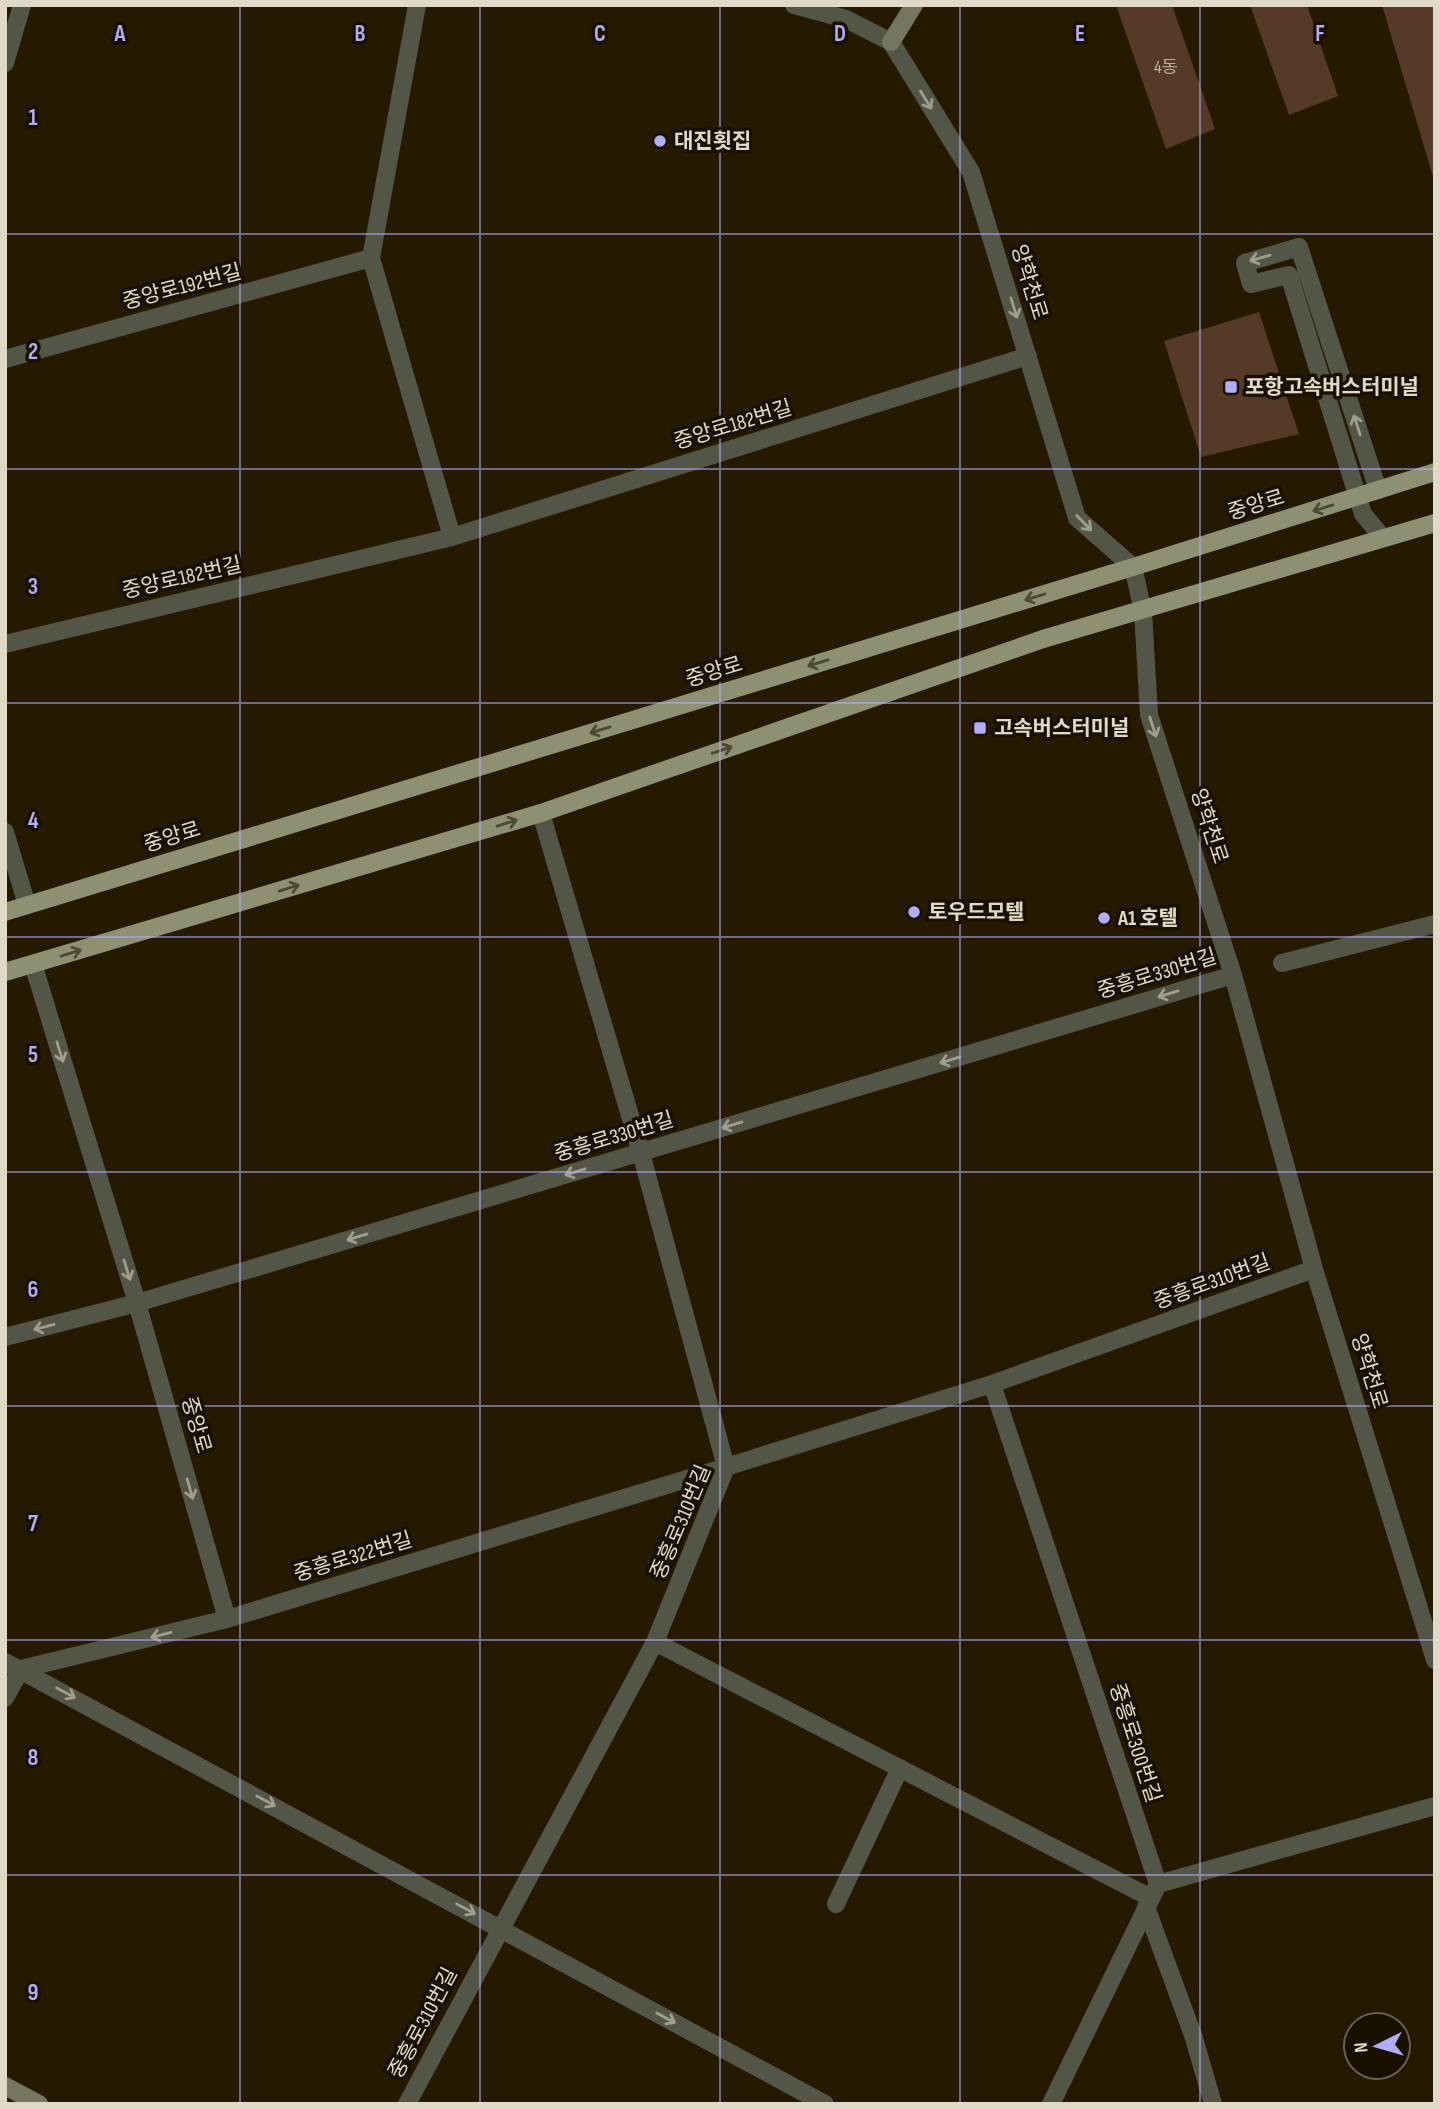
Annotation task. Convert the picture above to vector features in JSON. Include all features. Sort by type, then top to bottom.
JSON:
[{"type":"main road","points":[[891,42],[914,5]]},
{"type":"main road","name":"중앙로","points":[[5,912],[1435,472]]},
{"type":"main road","points":[[5,972],[541,813],[1043,639],[1435,523]]},
{"type":"main road","points":[[5,2085],[39,2104]]},
{"type":"street","points":[[5,63],[22,5]]},
{"type":"street","points":[[417,5],[371,258],[452,537]]},
{"type":"street","points":[[794,5],[846,19],[891,42]]},
{"type":"street","name":"양학천로","points":[[891,42],[971,173],[1077,518],[1133,567],[1143,611],[1149,715],[1233,975],[1314,1269],[1435,1660]]},
{"type":"street","points":[[1378,490],[1299,247],[1245,263],[1251,284],[1289,275],[1363,514],[1383,538]]},
{"type":"street","name":"중앙로192번길","points":[[5,359],[371,258]]},
{"type":"street","name":"중앙로182번길","points":[[5,643],[452,537],[1028,356]]},
{"type":"street","points":[[541,813],[641,1153],[726,1467]]},
{"type":"street","points":[[5,832],[27,905]]},
{"type":"street","points":[[1282,963],[1435,924]]},
{"type":"street","name":"중앙로","points":[[33,964],[137,1303],[227,1619]]},
{"type":"street","name":"중흥로330번길","points":[[5,1337],[137,1303],[1233,975]]},
{"type":"street","name":"중흥로310번길","points":[[407,2104],[655,1642],[726,1467],[992,1384],[1314,1269]]},
{"type":"street","name":"중흥로300번길","points":[[992,1384],[1152,1896],[1213,2104]]},
{"type":"street","name":"중흥로322번길","points":[[13,1665],[227,1619],[726,1467]]},
{"type":"street","points":[[655,1642],[1152,1896],[1435,1806]]},
{"type":"street","points":[[5,1698],[13,1665],[825,2104]]},
{"type":"street","points":[[836,1904],[900,1768]]},
{"type":"street","points":[[1051,2104],[1152,1896]]},
{"type":"building","points":[[1116,5],[1172,5],[1215,129],[1166,149]]},
{"type":"building","points":[[1250,5],[1307,5],[1338,96],[1289,115]]},
{"type":"building","points":[[1382,5],[1435,5],[1435,180],[1434,180]]},
{"type":"building","name":"포항고속버스터미널","points":[[1259,312],[1299,434],[1201,457],[1164,341]]},
{"type":"place","name":"대진횟집","points":[[660,141]]},
{"type":"place","name":"포항고속버스터미널","points":[[1231,387]]},
{"type":"place","name":"고속버스터미널","points":[[980,728]]},
{"type":"place","name":"토우드모텔","points":[[914,912]]},
{"type":"place","name":"A1 호텔","points":[[1104,918]]}]
